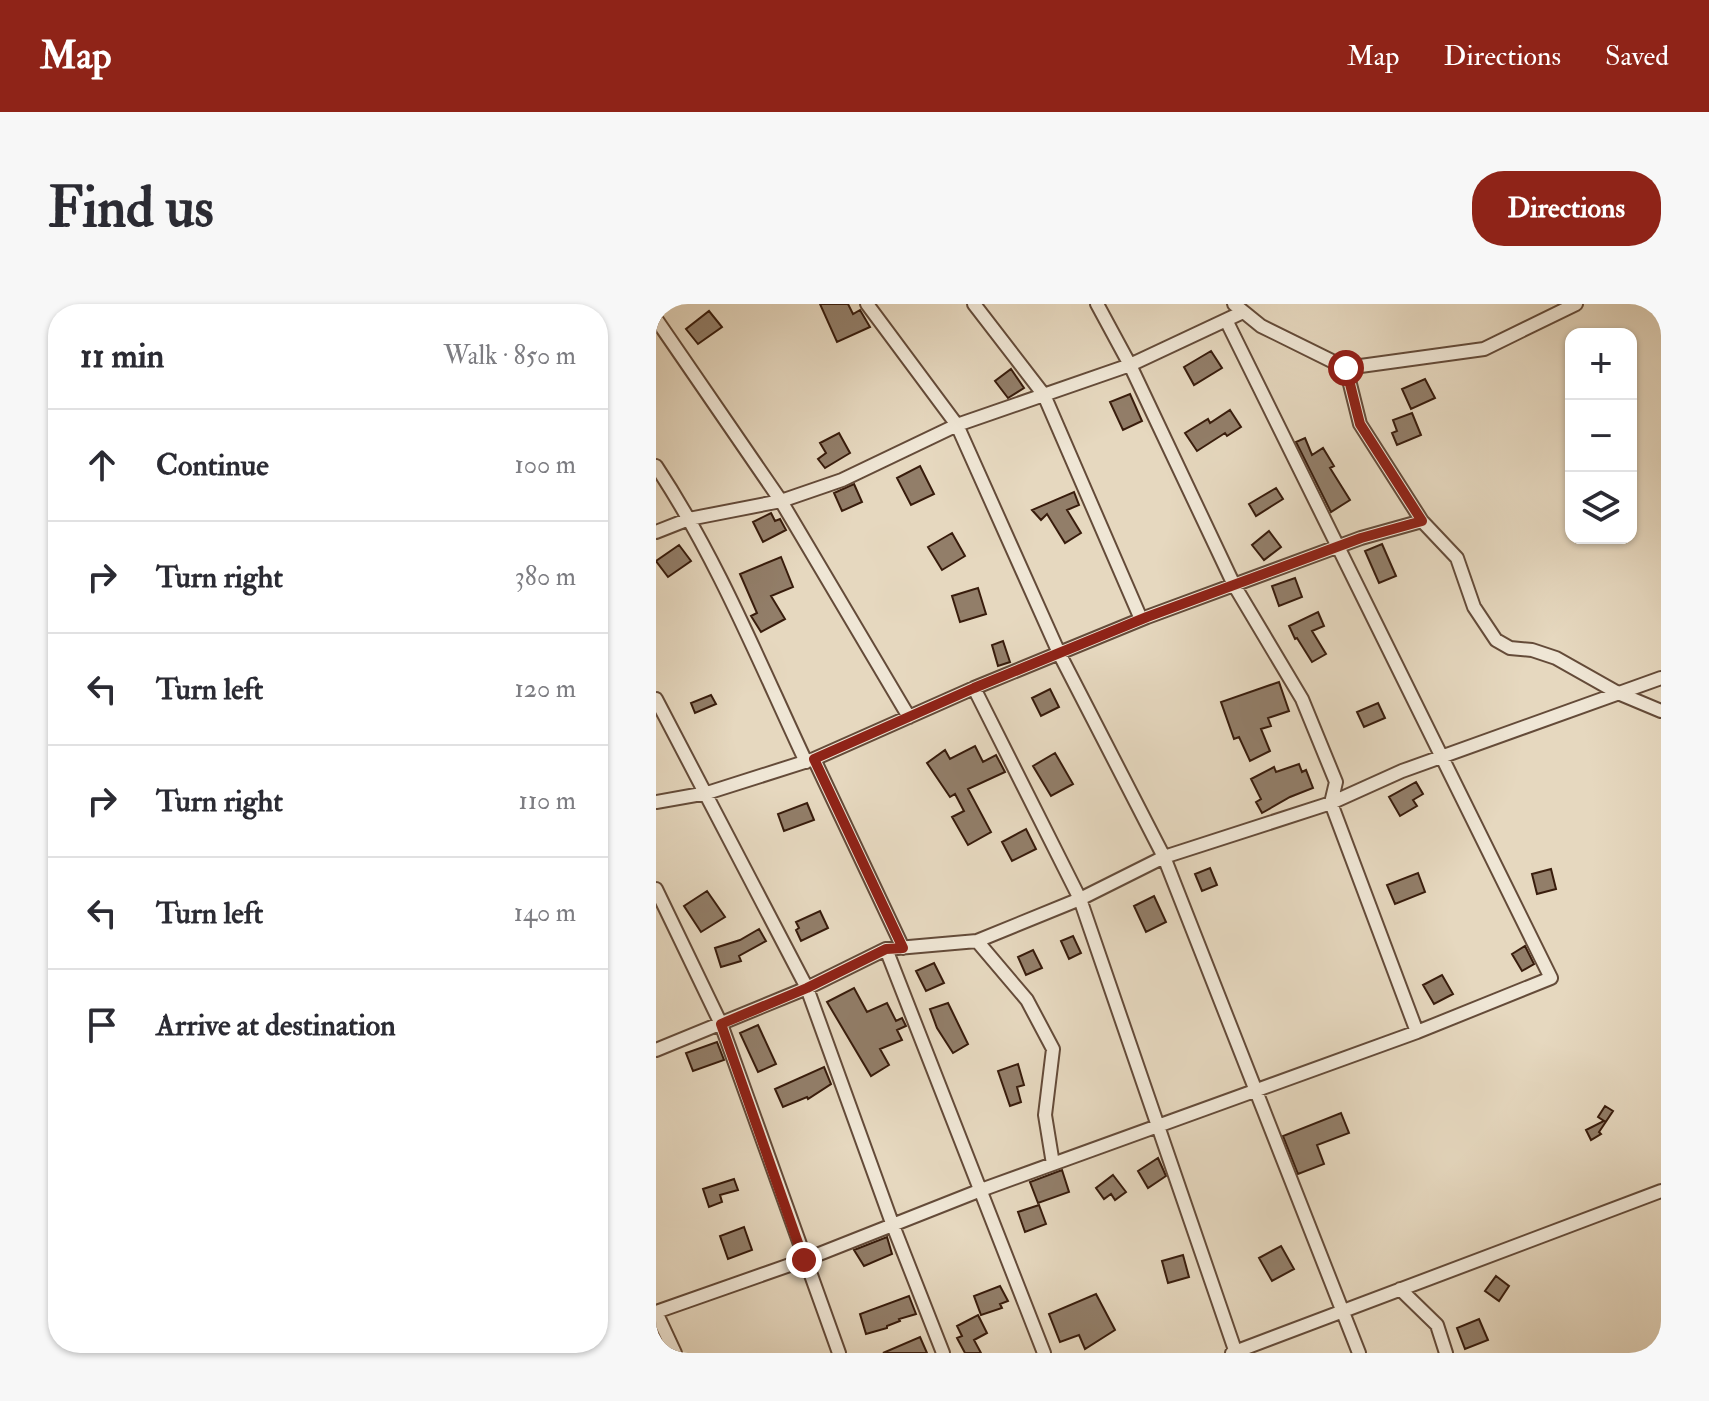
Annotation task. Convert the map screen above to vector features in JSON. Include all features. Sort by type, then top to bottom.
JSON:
[{"type":"street","points":[[867,304],[957,425],[1059,653],[1164,857],[1359,1353]]},
{"type":"street","points":[[974,304],[1044,395],[1141,619]]},
{"type":"street","points":[[1097,304],[1130,365],[1234,585],[1302,699],[1336,782],[1331,803],[1417,1032]]},
{"type":"street","points":[[656,532],[689,519],[781,501],[842,480],[957,425],[1130,365],[1226,320],[1238,308],[1261,326],[1346,368],[1484,349],[1576,304]]},
{"type":"street","points":[[656,319],[781,501],[909,717]]},
{"type":"street","points":[[675,1353],[656,1312],[1417,1032],[1551,978],[1226,320]]},
{"type":"street","points":[[1346,368],[1360,424],[1422,521],[1457,558],[1474,607],[1496,640],[1510,648],[1532,650],[1556,658],[1618,693],[1661,711]]},
{"type":"street","points":[[656,466],[718,574],[903,948]]},
{"type":"street","points":[[656,802],[707,793],[810,760],[1141,619],[1391,528],[1422,521]]},
{"type":"street","points":[[656,1050],[807,988],[886,949],[977,941],[1080,899],[1164,857],[1331,803],[1402,771],[1661,678]]},
{"type":"street","points":[[974,688],[1080,899],[1234,1353],[1661,1191]]},
{"type":"street","points":[[656,699],[807,988],[892,1223],[943,1353]]},
{"type":"street","points":[[656,889],[721,1024],[839,1353]]},
{"type":"street","points":[[977,941],[1027,1000],[1053,1049],[1045,1115],[1053,1164]]},
{"type":"street","points":[[886,949],[1044,1353]]},
{"type":"street","points":[[1400,1289],[1437,1325],[1446,1353]]},
{"type":"building","points":[[820,304],[848,304],[853,314],[860,310],[870,327],[837,342]]},
{"type":"building","points":[[709,311],[722,327],[698,344],[686,329]]},
{"type":"building","points":[[1211,351],[1222,368],[1194,385],[1184,367]]},
{"type":"building","points":[[1011,369],[1024,388],[1008,398],[995,381]]},
{"type":"building","points":[[1425,379],[1435,398],[1411,409],[1402,389]]},
{"type":"building","points":[[1130,394],[1142,421],[1123,430],[1110,402]]},
{"type":"building","points":[[1230,410],[1241,427],[1197,451],[1185,433],[1208,419],[1210,423]]},
{"type":"building","points":[[1412,413],[1421,435],[1397,445],[1392,433],[1397,431],[1393,420]]},
{"type":"building","points":[[839,433],[850,453],[825,468],[818,459],[826,453],[820,443]]},
{"type":"building","points":[[1305,438],[1312,455],[1323,448],[1334,466],[1330,468],[1350,500],[1331,512],[1296,442]]},
{"type":"building","points":[[920,466],[934,494],[911,505],[897,478]]},
{"type":"building","points":[[854,484],[862,502],[842,511],[834,493]]},
{"type":"building","points":[[1276,488],[1283,499],[1256,516],[1249,504]]},
{"type":"building","points":[[1074,492],[1079,505],[1067,510],[1081,533],[1065,543],[1047,514],[1041,520],[1032,510]]},
{"type":"building","points":[[771,513],[775,521],[780,519],[786,530],[763,542],[753,522]]},
{"type":"building","points":[[1269,531],[1281,547],[1264,560],[1252,545]]},
{"type":"building","points":[[952,533],[965,556],[942,570],[928,547]]},
{"type":"building","points":[[1382,544],[1396,576],[1379,583],[1365,551]]},
{"type":"building","points":[[679,545],[691,561],[668,577],[656,561]]},
{"type":"building","points":[[781,557],[793,587],[771,596],[785,619],[761,632],[751,616],[757,613],[740,574]]},
{"type":"building","points":[[1295,578],[1302,597],[1279,606],[1272,586]]},
{"type":"building","points":[[978,588],[986,614],[960,622],[952,596]]},
{"type":"building","points":[[1318,612],[1324,626],[1312,631],[1326,654],[1312,662],[1289,626]]},
{"type":"building","points":[[1003,641],[1010,662],[998,666],[992,645]]},
{"type":"building","points":[[1279,682],[1289,711],[1268,718],[1271,726],[1261,729],[1270,751],[1250,761],[1239,737],[1234,739],[1221,702]]},
{"type":"building","points":[[1050,689],[1059,707],[1041,716],[1032,698]]},
{"type":"building","points":[[711,695],[716,704],[695,713],[691,703]]},
{"type":"building","points":[[1378,703],[1385,718],[1364,727],[1357,712]]},
{"type":"building","points":[[975,746],[983,762],[996,755],[1005,772],[968,789],[991,832],[968,845],[952,817],[964,811],[955,794],[950,797],[927,763],[945,750],[950,759]]},
{"type":"building","points":[[1055,753],[1073,784],[1051,796],[1033,766]]},
{"type":"building","points":[[1299,764],[1302,772],[1306,770],[1313,788],[1262,813],[1256,802],[1261,799],[1251,779],[1274,767],[1276,772]]},
{"type":"building","points":[[1416,782],[1423,794],[1413,800],[1417,806],[1400,816],[1389,797]]},
{"type":"building","points":[[807,803],[814,820],[784,831],[778,814]]},
{"type":"building","points":[[1026,829],[1036,849],[1012,861],[1002,842]]},
{"type":"building","points":[[1210,868],[1217,885],[1202,891],[1195,874]]},
{"type":"building","points":[[1551,869],[1556,889],[1537,894],[1532,874]]},
{"type":"building","points":[[1418,873],[1425,892],[1395,904],[1387,885]]},
{"type":"building","points":[[707,891],[725,917],[701,932],[684,906]]},
{"type":"building","points":[[1154,896],[1166,922],[1146,932],[1134,906]]},
{"type":"building","points":[[820,911],[828,928],[801,941],[796,922]]},
{"type":"building","points":[[759,929],[766,941],[739,956],[741,961],[721,967],[715,948],[740,940]]},
{"type":"building","points":[[1073,936],[1081,953],[1069,959],[1061,941]]},
{"type":"building","points":[[1525,946],[1534,964],[1522,971],[1512,954]]},
{"type":"building","points":[[1033,950],[1042,968],[1026,975],[1018,957]]},
{"type":"building","points":[[934,963],[944,983],[926,991],[916,971]]},
{"type":"building","points":[[1442,975],[1453,994],[1434,1004],[1423,985]]},
{"type":"building","points":[[854,988],[867,1012],[887,1003],[896,1021],[902,1018],[906,1026],[897,1030],[902,1040],[880,1049],[889,1065],[871,1076],[827,1002]]},
{"type":"building","points":[[948,1003],[968,1044],[953,1053],[937,1028],[930,1009]]},
{"type":"building","points":[[758,1025],[776,1064],[758,1072],[740,1033]]},
{"type":"building","points":[[717,1042],[724,1060],[693,1071],[686,1053]]},
{"type":"building","points":[[1018,1064],[1024,1085],[1017,1087],[1021,1102],[1010,1106],[998,1071]]},
{"type":"building","points":[[824,1067],[831,1084],[808,1099],[783,1107],[775,1089]]},
{"type":"building","points":[[1605,1106],[1613,1111],[1599,1132],[1601,1134],[1591,1140],[1586,1130],[1604,1121],[1598,1117]]},
{"type":"building","points":[[1341,1113],[1349,1133],[1317,1145],[1324,1164],[1298,1174],[1283,1136]]},
{"type":"building","points":[[1158,1158],[1166,1176],[1148,1188],[1138,1171]]},
{"type":"building","points":[[1062,1170],[1069,1192],[1038,1203],[1030,1182]]},
{"type":"building","points":[[1113,1175],[1126,1192],[1115,1200],[1111,1194],[1104,1199],[1096,1188]]},
{"type":"building","points":[[734,1179],[738,1190],[720,1195],[722,1202],[709,1207],[703,1189]]},
{"type":"building","points":[[1039,1205],[1046,1224],[1025,1232],[1018,1212]]},
{"type":"building","points":[[744,1227],[752,1250],[728,1259],[720,1236]]},
{"type":"building","points":[[887,1237],[892,1254],[864,1266],[854,1250]]},
{"type":"building","points":[[1281,1246],[1294,1269],[1272,1281],[1259,1258]]},
{"type":"building","points":[[1183,1255],[1189,1277],[1168,1283],[1162,1261]]},
{"type":"building","points":[[1496,1276],[1509,1286],[1499,1301],[1485,1291]]},
{"type":"building","points":[[1000,1286],[1008,1301],[1000,1304],[1002,1308],[981,1315],[974,1296]]},
{"type":"building","points":[[1096,1294],[1115,1330],[1085,1349],[1079,1335],[1060,1342],[1049,1314]]},
{"type":"building","points":[[909,1296],[916,1314],[866,1334],[860,1314]]},
{"type":"building","points":[[978,1315],[987,1333],[974,1340],[981,1353],[965,1353],[957,1338],[962,1336],[957,1326]]},
{"type":"building","points":[[1479,1319],[1488,1340],[1465,1349],[1457,1328]]},
{"type":"building","points":[[920,1337],[927,1353],[883,1353]]},
{"type":"route","points":[[804,1260],[721,1024],[807,988],[886,949],[903,948],[814,759],[974,688],[1147,617],[1361,538],[1422,521],[1360,424],[1346,368]]}]
